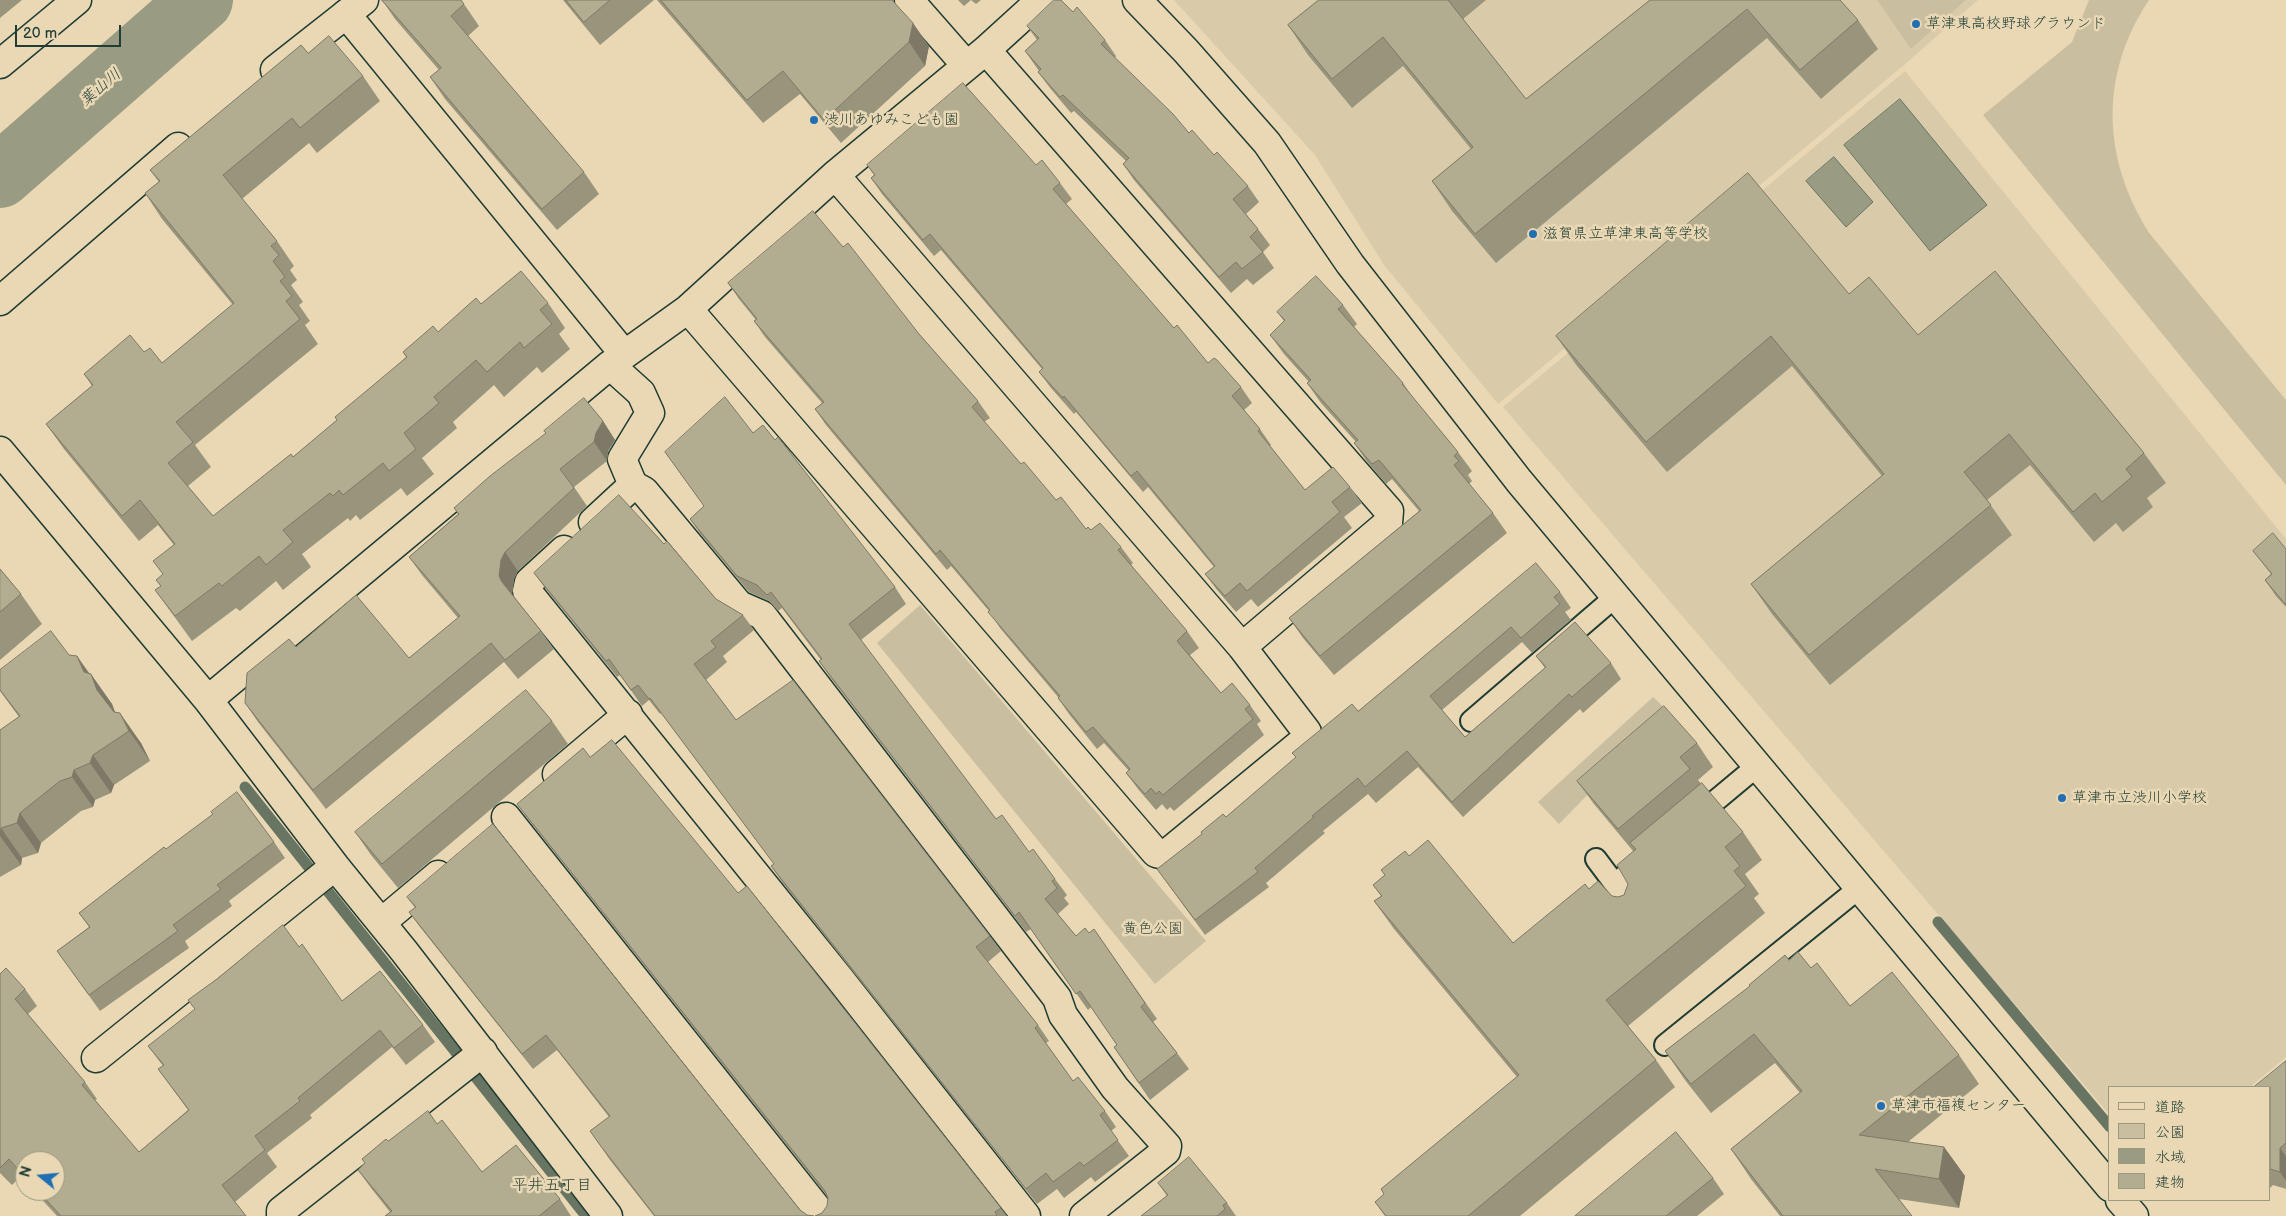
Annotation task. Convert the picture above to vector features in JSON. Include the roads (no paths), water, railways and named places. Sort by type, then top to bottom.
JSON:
[{"type":"street","points":[[0,64],[77,0]]},
{"type":"street","points":[[909,0],[976,58],[1389,511],[1388,523],[1242,647]]},
{"type":"street","points":[[208,700],[617,360],[688,309],[835,175],[976,58],[1041,0]]},
{"type":"street","points":[[1137,0],[1186,51],[1267,143],[1350,264],[1519,481],[1756,767],[2108,1186]]},
{"type":"street","points":[[258,83],[355,7],[617,360],[641,394],[650,413],[622,459],[633,485],[644,491],[739,605],[762,615],[1057,998],[1063,1015],[1115,1088],[1167,1146],[1166,1151],[1084,1216]]},
{"type":"street","points":[[0,301],[196,133]]},
{"type":"street","points":[[688,309],[1156,854],[1165,854],[1306,739],[1307,732],[1242,647],[835,175]]},
{"type":"street","points":[[0,451],[208,700],[335,866],[382,922],[483,1052],[608,1216]]},
{"type":"street","points":[[633,485],[529,582],[527,590],[628,714],[1026,1216]]},
{"type":"street","points":[[484,835],[628,714]]},
{"type":"street","points":[[522,804],[823,1216]]},
{"type":"street","points":[[382,922],[455,860]]},
{"type":"street","points":[[96,1058],[335,866]]},
{"type":"street","points":[[281,1216],[282,1211],[483,1052]]},
{"type":"street","points":[[2121,1201],[2134,1216]]},
{"type":"lane","points":[[1471,721],[1615,597]]},
{"type":"lane","points":[[1682,829],[1756,767]]},
{"type":"lane","points":[[1615,884],[1660,847]]},
{"type":"lane","points":[[1596,859],[1636,913]]},
{"type":"lane","points":[[1665,1045],[1858,889]]},
{"type":"water","points":[[1900,99],[1987,205],[1930,251],[1844,145]]},
{"type":"water","points":[[1834,157],[1873,202],[1846,227],[1806,181]]},
{"type":"waterway","name":"葉山川","points":[[0,176],[201,0]]},
{"type":"waterway","points":[[245,787],[586,1216]]},
{"type":"waterway","points":[[1938,922],[2108,1125]]},
{"type":"place","name":"草津東高校野球グラウンド","points":[[1916,24]]},
{"type":"place","name":"渋川あゆみこども園","points":[[814,120]]},
{"type":"place","name":"滋賀県立草津東高等学校","points":[[1533,234]]},
{"type":"place","name":"草津市立渋川小学校","points":[[2062,798]]},
{"type":"place","name":"草津市福複センター","points":[[1881,1106]]},
{"type":"district","name":"平井五丁目","points":[[552,1186]]},
{"type":"park label","name":"黄色公園","points":[[1153,929]]}]
